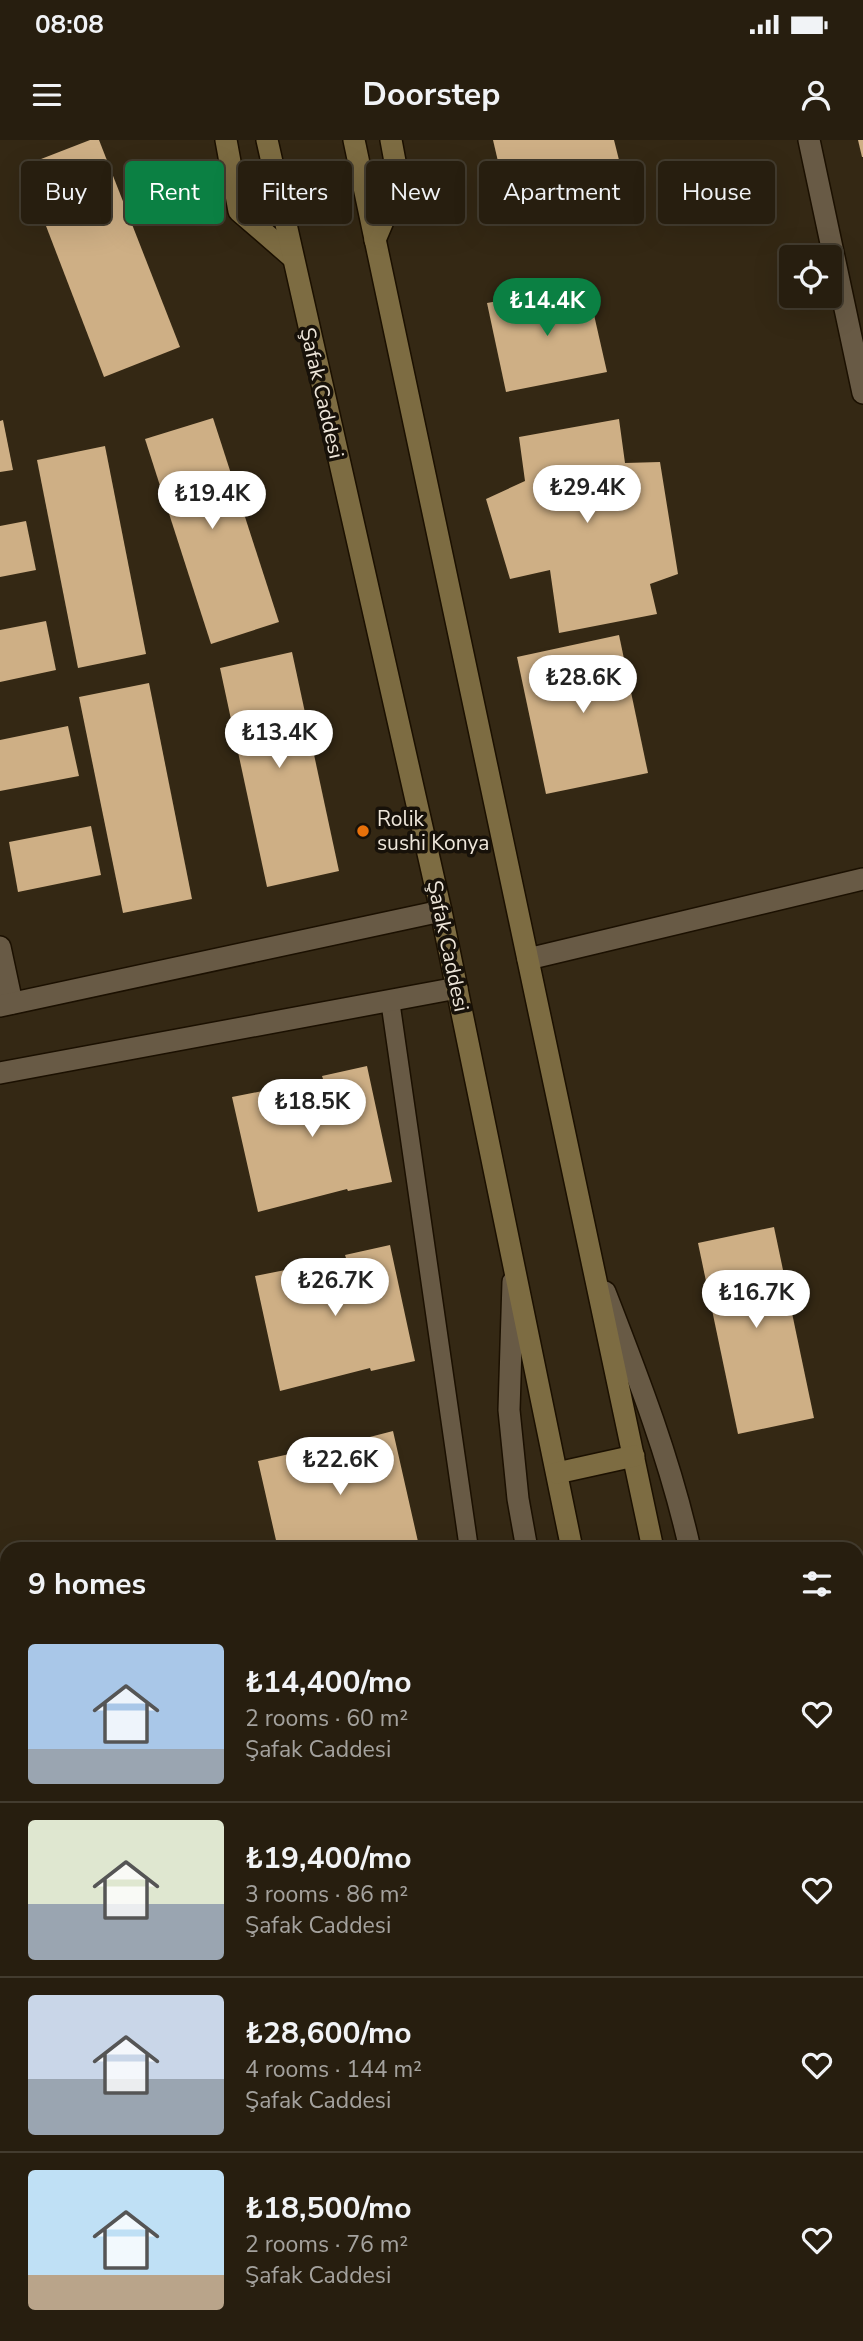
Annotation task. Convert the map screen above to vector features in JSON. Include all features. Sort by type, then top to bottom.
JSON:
[{"type":"main road","points":[[226,140],[239,211],[291,256]]},
{"type":"main road","name":"Şafak Caddesi","points":[[267,140],[457,988],[571,1542]]},
{"type":"main road","points":[[354,140],[652,1542]]},
{"type":"main road","points":[[375,240],[400,183],[391,140]]},
{"type":"main road","points":[[556,1473],[634,1456]]},
{"type":"street","points":[[809,140],[863,393]]},
{"type":"street","points":[[528,959],[863,879]]},
{"type":"street","points":[[0,947],[6,1005],[440,911]]},
{"type":"street","points":[[0,1073],[457,988]]},
{"type":"street","points":[[591,1256],[652,1413],[675,1482],[688,1542]]},
{"type":"street","points":[[514,1263],[509,1410],[518,1499],[526,1542]]},
{"type":"lane","points":[[390,1000],[467,1542]]},
{"type":"building","points":[[90,140],[99,140],[107,161],[36,161]]},
{"type":"building","points":[[493,140],[614,140],[619,160],[615,161],[498,161]]},
{"type":"building","points":[[858,140],[863,140],[863,157],[862,157]]},
{"type":"building","points":[[111,171],[125,206],[125,224],[132,224],[180,347],[104,377],[45,224],[111,224]]},
{"type":"building","points":[[587,284],[607,372],[506,392],[487,303]]},
{"type":"building","points":[[213,418],[279,622],[211,644],[145,439]]},
{"type":"building","points":[[619,419],[625,463],[660,462],[678,574],[650,584],[657,614],[559,633],[550,570],[510,579],[486,499],[525,481],[519,437]]},
{"type":"building","points":[[3,420],[13,470],[0,472],[0,421]]},
{"type":"building","points":[[105,446],[146,654],[78,668],[37,460]]},
{"type":"building","points":[[26,521],[36,570],[0,577],[0,526]]},
{"type":"building","points":[[46,621],[56,670],[0,682],[0,630]]},
{"type":"building","points":[[619,635],[648,773],[546,794],[517,657]]},
{"type":"building","points":[[292,652],[339,871],[267,887],[220,668]]},
{"type":"building","points":[[149,683],[192,899],[123,913],[79,697]]},
{"type":"building","points":[[68,726],[79,776],[0,791],[0,740]]},
{"type":"building","points":[[91,826],[101,875],[18,892],[9,842]]},
{"type":"building","points":[[367,1066],[392,1182],[348,1191],[347,1189],[258,1212],[232,1097],[323,1079],[322,1076]]},
{"type":"building","points":[[774,1227],[814,1418],[738,1434],[698,1243]]},
{"type":"building","points":[[390,1245],[415,1361],[371,1371],[370,1368],[280,1391],[255,1276],[346,1258],[345,1255]]},
{"type":"building","points":[[393,1431],[418,1542],[276,1542],[258,1461],[303,1451],[304,1454]]},
{"type":"place","name":"Rolik sushi Konya","points":[[363,831]]}]
